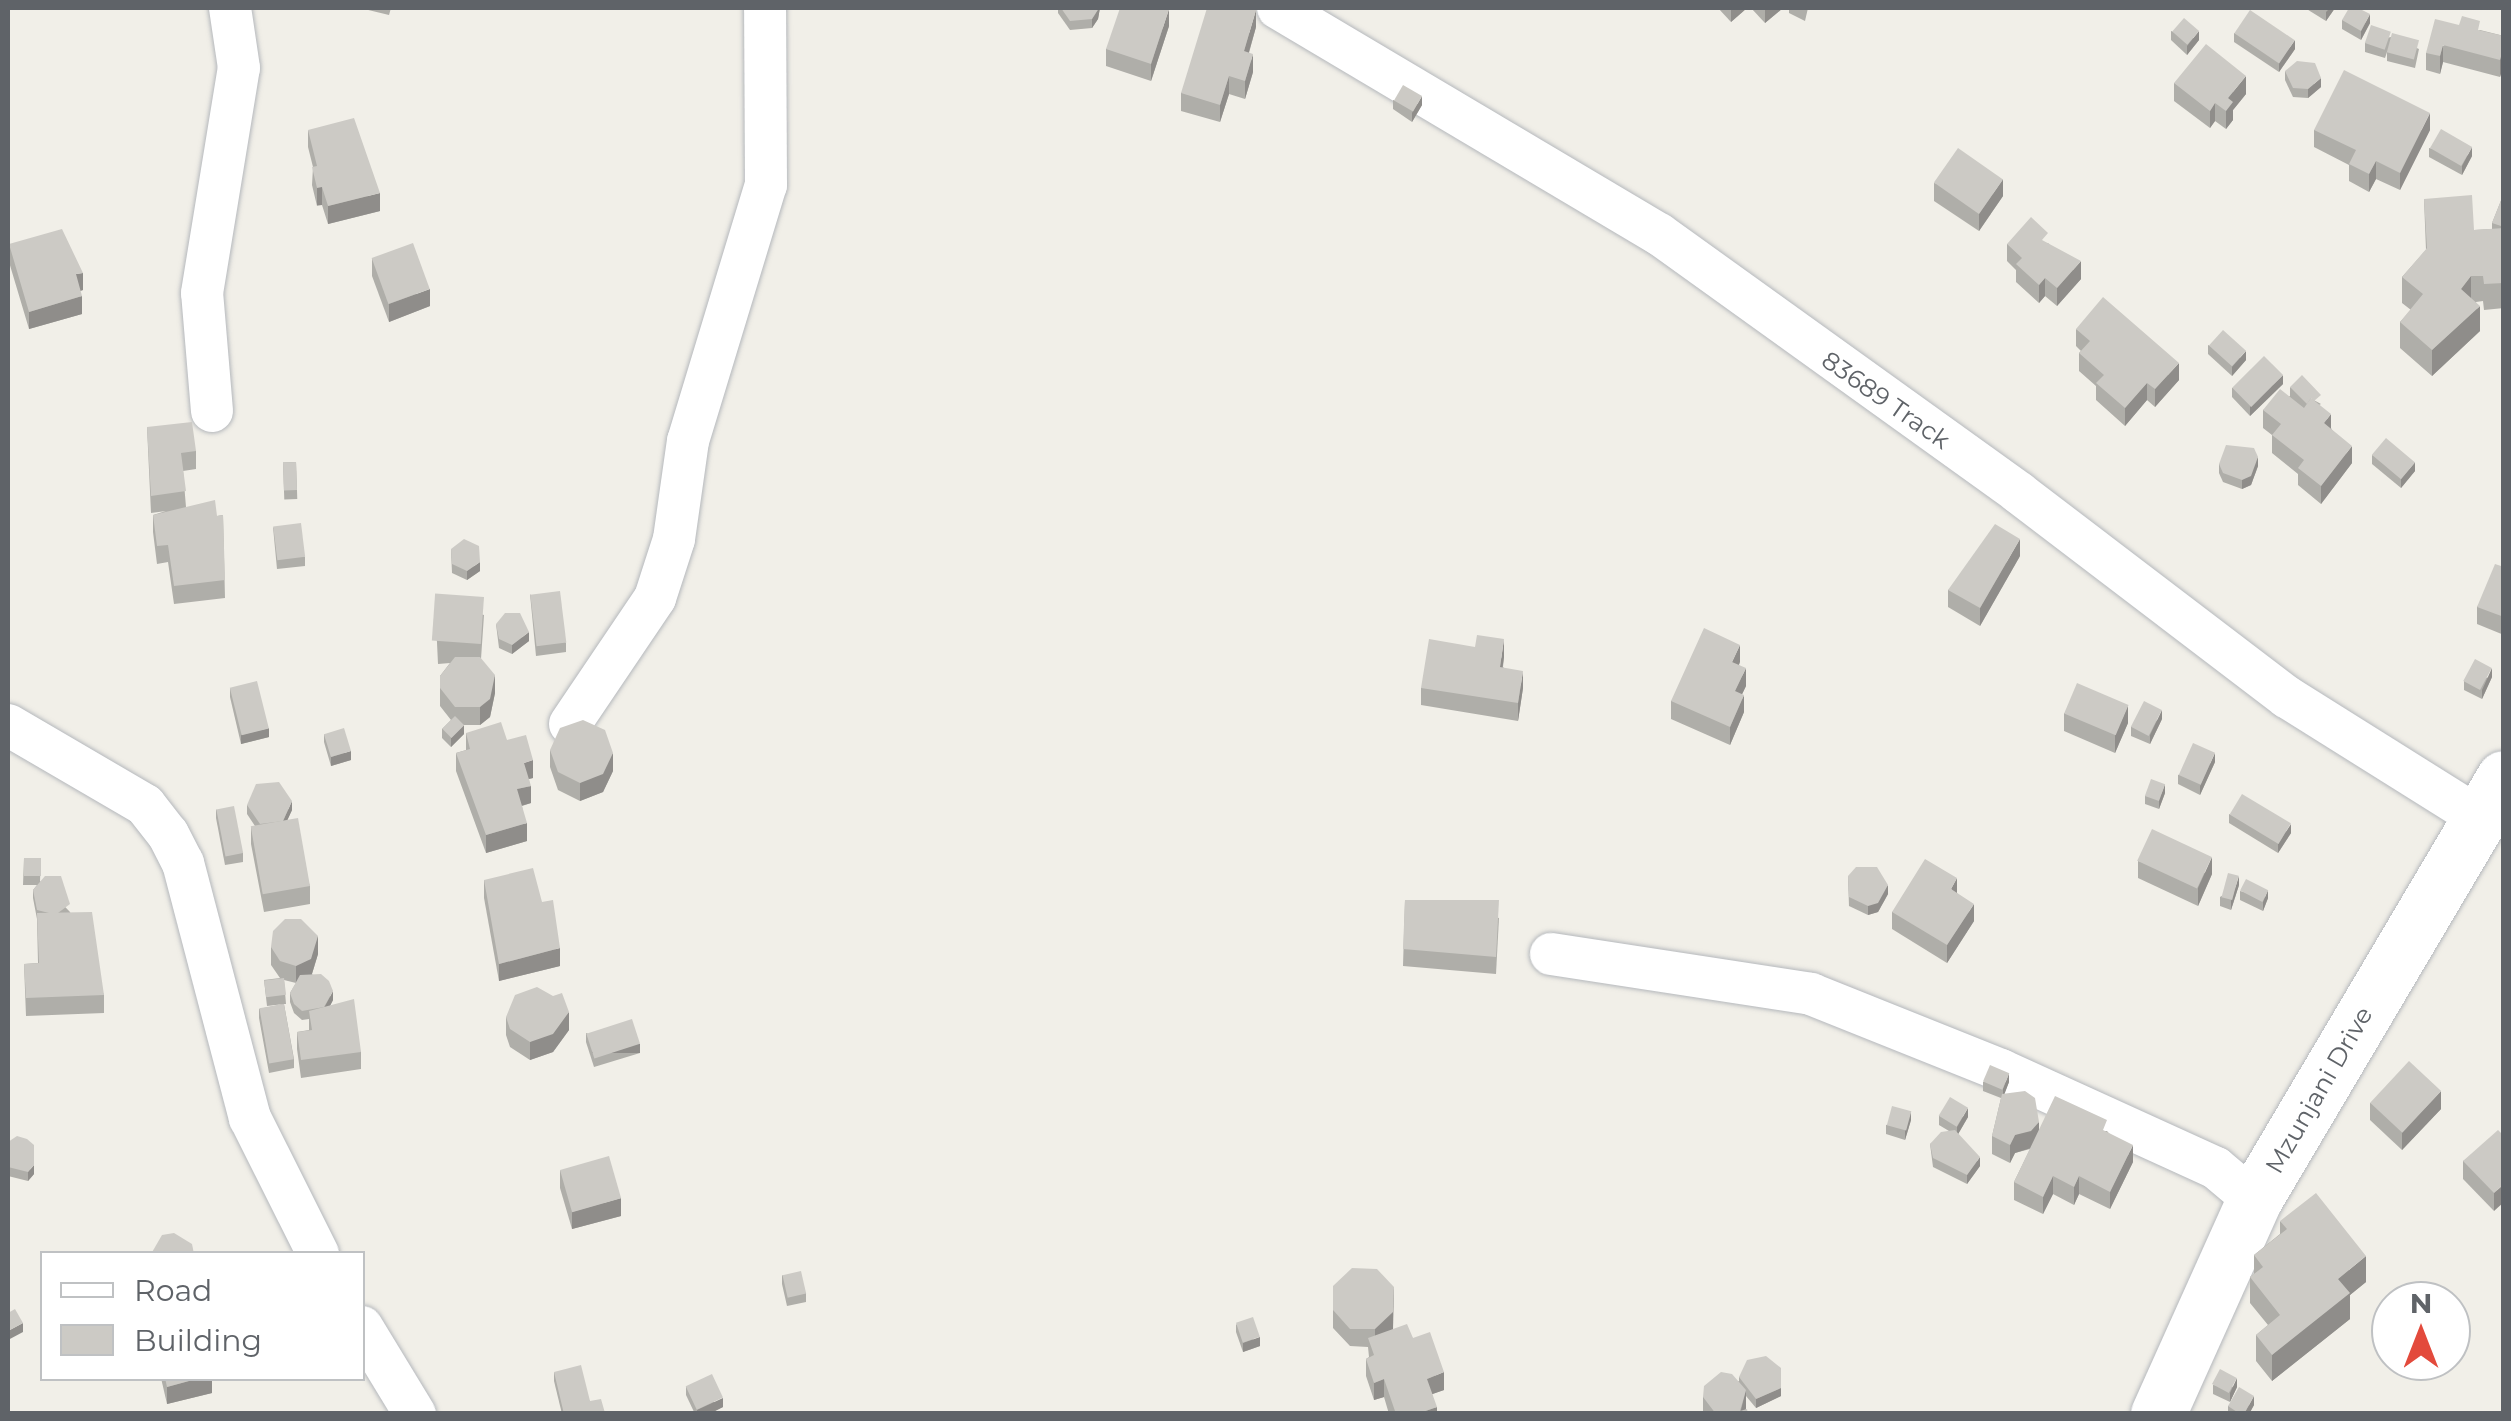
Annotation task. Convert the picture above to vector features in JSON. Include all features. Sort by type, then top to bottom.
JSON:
[{"type":"main road","name":"Mzunjani Drive","points":[[2158,1414],[2254,1200],[2490,798]]},
{"type":"street","points":[[212,411],[202,293],[238,68],[230,8]]},
{"type":"street","points":[[570,724],[656,598],[674,539],[688,441],[766,185],[765,8]]},
{"type":"street","name":"83689 Track","points":[[1278,8],[1659,234],[2287,697],[2490,798]]},
{"type":"street","points":[[8,725],[145,805],[168,834],[183,862],[250,1118],[317,1251]]},
{"type":"street","points":[[1550,954],[1810,994],[2001,1070],[2216,1168],[2254,1200]]},
{"type":"street","points":[[365,1332],[414,1414]]},
{"type":"building","points":[[1061,8],[1099,8],[1092,19],[1070,21]]},
{"type":"building","points":[[1120,8],[1169,9],[1151,64],[1106,49]]},
{"type":"building","points":[[1207,8],[1256,10],[1244,51],[1253,54],[1245,81],[1229,76],[1220,105],[1181,93]]},
{"type":"building","points":[[2349,8],[2370,14],[2361,31],[2342,20]]},
{"type":"building","points":[[2250,10],[2295,40],[2279,63],[2234,33]]},
{"type":"building","points":[[2462,16],[2480,21],[2478,30],[2504,36],[2500,60],[2443,45],[2440,56],[2426,53],[2435,19],[2459,25]]},
{"type":"building","points":[[2184,18],[2199,31],[2187,45],[2172,32]]},
{"type":"building","points":[[2371,25],[2391,32],[2385,50],[2365,43]]},
{"type":"building","points":[[2392,33],[2419,40],[2414,60],[2387,52]]},
{"type":"building","points":[[2206,44],[2246,76],[2228,98],[2233,102],[2226,111],[2215,103],[2210,111],[2174,83]]},
{"type":"building","points":[[2297,61],[2315,63],[2321,78],[2308,89],[2293,88],[2285,71]]},
{"type":"building","points":[[2344,70],[2430,113],[2400,173],[2376,161],[2369,174],[2349,164],[2356,150],[2314,130]]},
{"type":"building","points":[[1403,85],[1422,96],[1413,112],[1394,101]]},
{"type":"building","points":[[354,118],[380,193],[328,206],[322,187],[317,188],[312,167],[317,166],[308,130]]},
{"type":"building","points":[[2441,129],[2472,147],[2461,166],[2430,148]]},
{"type":"building","points":[[1958,148],[2003,180],[1979,214],[1934,182]]},
{"type":"building","points":[[2504,193],[2504,227],[2492,223]]},
{"type":"building","points":[[2472,195],[2474,230],[2504,228],[2504,283],[2484,284],[2483,276],[2471,276],[2461,289],[2480,306],[2432,350],[2400,322],[2423,294],[2402,277],[2427,248],[2424,199]]},
{"type":"building","points":[[2031,217],[2048,233],[2042,240],[2081,261],[2057,288],[2045,278],[2039,285],[2016,264],[2022,258],[2007,244]]},
{"type":"building","points":[[62,229],[83,273],[76,274],[82,296],[29,312],[9,244]]},
{"type":"building","points":[[413,243],[430,289],[388,304],[372,258]]},
{"type":"building","points":[[2103,297],[2179,363],[2155,389],[2147,383],[2125,408],[2096,383],[2104,375],[2079,353],[2090,341],[2076,329]]},
{"type":"building","points":[[2223,330],[2246,351],[2232,366],[2209,346]]},
{"type":"building","points":[[2264,356],[2283,375],[2251,407],[2232,388]]},
{"type":"building","points":[[2302,375],[2321,395],[2307,404],[2290,387]]},
{"type":"building","points":[[2280,389],[2304,408],[2311,398],[2331,414],[2324,423],[2352,446],[2321,486],[2298,468],[2304,460],[2272,435],[2281,424],[2263,410]]},
{"type":"building","points":[[192,422],[196,451],[181,453],[186,491],[151,496],[147,427]]},
{"type":"building","points":[[2386,438],[2415,462],[2401,479],[2372,455]]},
{"type":"building","points":[[2226,445],[2254,448],[2258,457],[2251,476],[2242,480],[2223,473],[2219,464]]},
{"type":"building","points":[[283,462],[296,462],[297,490],[284,490]]},
{"type":"building","points":[[215,500],[217,516],[223,515],[225,580],[174,586],[168,545],[157,546],[153,515]]},
{"type":"building","points":[[301,523],[305,557],[277,560],[273,526]]},
{"type":"building","points":[[1995,524],[2020,539],[1980,608],[1948,590]]},
{"type":"building","points":[[464,539],[479,546],[480,562],[467,571],[452,564],[451,549]]},
{"type":"building","points":[[2495,564],[2504,567],[2504,617],[2477,607]]},
{"type":"building","points":[[560,591],[566,643],[537,646],[530,595]]},
{"type":"building","points":[[435,594],[484,597],[481,644],[432,640]]},
{"type":"building","points":[[505,613],[520,613],[529,632],[512,645],[499,639],[496,624]]},
{"type":"building","points":[[1704,628],[1740,645],[1732,662],[1746,668],[1735,691],[1744,695],[1730,727],[1671,701]]},
{"type":"building","points":[[1477,635],[1504,639],[1500,667],[1523,671],[1518,703],[1421,688],[1429,639],[1475,647]]},
{"type":"building","points":[[455,657],[480,657],[495,675],[490,699],[480,707],[455,707],[440,688],[440,676]]},
{"type":"building","points":[[2475,659],[2492,668],[2480,690],[2463,681]]},
{"type":"building","points":[[257,681],[269,729],[242,735],[230,688]]},
{"type":"building","points":[[2077,683],[2129,705],[2116,735],[2064,713]]},
{"type":"building","points":[[2144,701],[2162,710],[2149,736],[2131,727]]},
{"type":"building","points":[[455,716],[464,725],[451,738],[442,729]]},
{"type":"building","points":[[583,720],[605,730],[613,753],[603,774],[580,783],[558,772],[550,750],[560,728]]},
{"type":"building","points":[[501,722],[507,740],[526,735],[533,760],[524,763],[531,786],[517,789],[527,823],[486,835],[456,753],[470,749],[466,733]]},
{"type":"building","points":[[344,728],[351,751],[331,757],[324,734]]},
{"type":"building","points":[[2193,743],[2215,753],[2201,785],[2179,775]]},
{"type":"building","points":[[2151,779],[2165,784],[2159,801],[2145,796]]},
{"type":"building","points":[[279,782],[292,801],[283,821],[260,824],[247,805],[256,784]]},
{"type":"building","points":[[2242,794],[2291,823],[2278,844],[2230,815]]},
{"type":"building","points":[[234,806],[243,853],[225,857],[216,809]]},
{"type":"building","points":[[298,818],[310,886],[263,894],[251,826]]},
{"type":"building","points":[[2152,829],[2212,857],[2197,889],[2137,861]]},
{"type":"building","points":[[24,858],[41,858],[41,876],[24,876]]},
{"type":"building","points":[[1925,859],[1957,878],[1951,889],[1974,904],[1947,945],[1892,912]]},
{"type":"building","points":[[1856,867],[1877,867],[1888,885],[1878,903],[1868,906],[1849,897],[1848,876]]},
{"type":"building","points":[[533,868],[542,902],[553,900],[560,948],[499,964],[484,880]]},
{"type":"building","points":[[2228,873],[2239,876],[2232,900],[2222,897]]},
{"type":"building","points":[[45,876],[61,876],[70,904],[58,913],[37,910],[33,890]]},
{"type":"building","points":[[2246,879],[2268,890],[2262,902],[2240,891]]},
{"type":"building","points":[[1405,900],[1499,900],[1496,957],[1403,949]]},
{"type":"building","points":[[92,912],[104,995],[26,998],[24,964],[39,963],[37,913]]},
{"type":"building","points":[[285,919],[301,919],[318,936],[311,959],[296,966],[280,961],[271,947],[273,931]]},
{"type":"building","points":[[321,974],[333,991],[324,1007],[302,1011],[290,993],[300,975]]},
{"type":"building","points":[[284,978],[286,995],[266,997],[264,980]]},
{"type":"building","points":[[537,987],[553,996],[562,993],[569,1012],[553,1034],[530,1042],[510,1029],[506,1017],[515,995]]},
{"type":"building","points":[[354,999],[361,1052],[301,1060],[297,1032],[312,1030],[309,1011]]},
{"type":"building","points":[[284,1004],[294,1059],[269,1063],[259,1008]]},
{"type":"building","points":[[632,1019],[640,1044],[594,1059],[586,1034]]},
{"type":"building","points":[[2409,1061],[2441,1091],[2402,1133],[2370,1103]]},
{"type":"building","points":[[1990,1065],[2009,1073],[2002,1090],[1983,1082]]},
{"type":"building","points":[[2025,1091],[2035,1098],[2039,1122],[2031,1131],[2015,1135],[2010,1145],[1992,1136],[2002,1094]]},
{"type":"building","points":[[2055,1096],[2107,1120],[2103,1130],[2133,1145],[2110,1192],[2079,1176],[2074,1187],[2053,1176],[2043,1197],[2014,1182]]},
{"type":"building","points":[[1950,1097],[1968,1108],[1957,1127],[1939,1116]]},
{"type":"building","points":[[1892,1106],[1911,1111],[1906,1130],[1887,1125]]},
{"type":"building","points":[[1955,1130],[1980,1157],[1967,1175],[1933,1158],[1930,1144],[1941,1132]]},
{"type":"building","points":[[2498,1130],[2504,1136],[2504,1184],[2494,1193],[2463,1161]]},
{"type":"building","points":[[17,1136],[34,1145],[34,1165],[28,1172],[8,1167],[8,1142]]},
{"type":"building","points":[[609,1156],[621,1198],[572,1212],[560,1170]]},
{"type":"building","points":[[2316,1193],[2366,1256],[2338,1279],[2350,1293],[2272,1355],[2256,1335],[2280,1315],[2250,1277],[2263,1267],[2254,1255],[2287,1229],[2280,1221]]},
{"type":"building","points":[[174,1233],[192,1244],[193,1251],[153,1251],[162,1235]]},
{"type":"building","points":[[1352,1268],[1377,1269],[1394,1287],[1393,1312],[1375,1329],[1350,1329],[1333,1310],[1333,1286]]},
{"type":"building","points":[[801,1271],[806,1293],[788,1298],[782,1275]]},
{"type":"building","points":[[15,1309],[23,1323],[8,1331],[8,1313]]},
{"type":"building","points":[[1253,1317],[1260,1337],[1243,1343],[1236,1323]]},
{"type":"building","points":[[1407,1324],[1413,1338],[1430,1332],[1444,1372],[1427,1379],[1437,1407],[1417,1414],[1396,1414],[1384,1379],[1374,1383],[1366,1359],[1374,1355],[1368,1338]]},
{"type":"building","points":[[1766,1356],[1781,1368],[1781,1388],[1756,1399],[1739,1377],[1747,1360]]},
{"type":"building","points":[[581,1365],[590,1401],[601,1399],[605,1413],[564,1414],[554,1372]]},
{"type":"building","points":[[2220,1369],[2237,1378],[2229,1393],[2212,1384]]},
{"type":"building","points":[[1721,1372],[1732,1374],[1746,1390],[1740,1411],[1747,1409],[1748,1414],[1716,1414],[1703,1397],[1704,1386]]},
{"type":"building","points":[[712,1374],[723,1398],[697,1410],[686,1386]]},
{"type":"building","points":[[166,1381],[189,1381],[167,1387]]},
{"type":"building","points":[[2239,1387],[2254,1396],[2244,1414],[2228,1406]]}]
